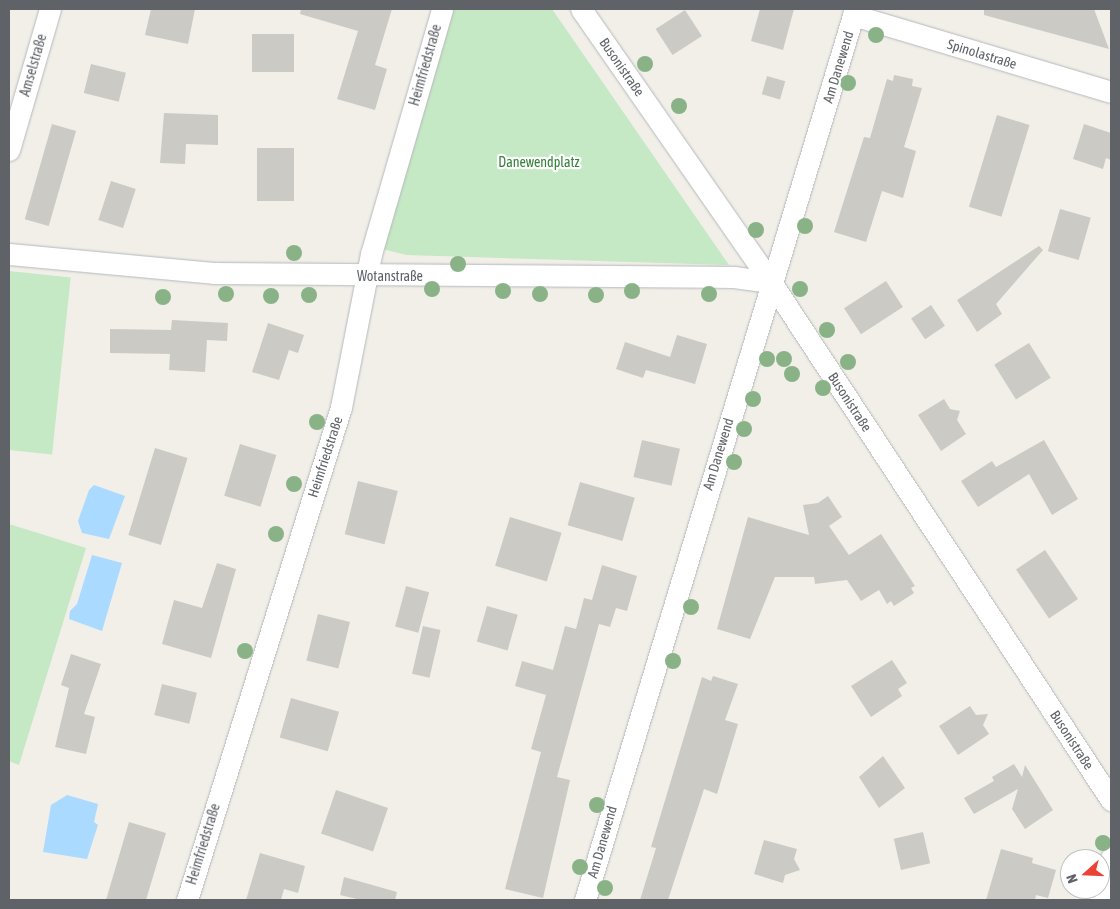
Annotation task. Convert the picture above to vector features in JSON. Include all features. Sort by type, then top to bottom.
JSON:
[{"type":"street","name":"Amselstraße","points":[[9,150],[50,9]]},
{"type":"street","name":"Heimfriedstraße","points":[[186,900],[341,407],[371,254],[442,9]]},
{"type":"street","name":"Busonistraße","points":[[581,9],[771,282],[1111,800]]},
{"type":"street","name":"Am Danewend","points":[[585,900],[854,12]]},
{"type":"street","name":"Spinolastraße","points":[[854,12],[1111,92]]},
{"type":"street","name":"Wotanstraße","points":[[9,254],[213,273],[368,276],[734,276],[771,282]]},
{"type":"street","points":[[1099,900],[1111,858]]},
{"type":"green space","name":"Danewendplatz","points":[[449,9],[552,9],[729,265],[407,255],[382,249]]},
{"type":"green space","points":[[9,271],[71,277],[52,455],[9,450]]},
{"type":"green space","points":[[9,524],[86,548],[19,765],[9,761]]},
{"type":"water","points":[[94,485],[125,496],[109,539],[82,533],[78,521],[89,490]]},
{"type":"water","points":[[92,555],[122,563],[102,631],[69,619],[70,611],[77,604]]},
{"type":"water","points":[[67,795],[98,804],[94,822],[98,825],[87,859],[43,852],[51,805]]},
{"type":"building","points":[[151,9],[195,9],[188,44],[145,35]]},
{"type":"building","points":[[301,9],[392,9],[375,65],[387,69],[375,110],[337,99],[358,31],[300,14]]},
{"type":"building","points":[[760,9],[794,9],[783,50],[751,41]]},
{"type":"building","points":[[984,9],[1094,9],[1109,49],[984,15]]},
{"type":"building","points":[[685,10],[702,36],[673,55],[656,29]]},
{"type":"building","points":[[252,34],[294,34],[294,72],[252,72]]},
{"type":"building","points":[[91,64],[126,73],[119,102],[84,93]]},
{"type":"building","points":[[894,75],[913,79],[912,86],[922,88],[904,147],[916,151],[903,198],[882,191],[866,242],[834,232],[864,137],[870,138],[887,79],[893,81]]},
{"type":"building","points":[[767,76],[785,81],[780,100],[762,94]]},
{"type":"building","points":[[164,113],[218,115],[218,145],[186,144],[185,164],[160,163]]},
{"type":"building","points":[[997,115],[1030,125],[1001,217],[969,207]]},
{"type":"building","points":[[52,124],[76,131],[49,226],[25,219]]},
{"type":"building","points":[[1084,124],[1111,133],[1111,160],[1106,158],[1103,169],[1073,159]]},
{"type":"building","points":[[257,148],[294,148],[294,201],[257,201]]},
{"type":"building","points":[[111,181],[136,189],[123,228],[98,220]]},
{"type":"building","points":[[1060,209],[1091,218],[1079,260],[1048,251]]},
{"type":"building","points":[[1039,246],[1043,250],[996,304],[1002,314],[977,332],[957,300]]},
{"type":"building","points":[[886,281],[903,307],[861,334],[844,308]]},
{"type":"building","points":[[931,305],[945,326],[925,339],[911,318]]},
{"type":"building","points":[[172,320],[228,323],[227,341],[207,340],[205,372],[169,370],[170,354],[110,353],[110,329],[171,330]]},
{"type":"building","points":[[268,323],[304,335],[298,353],[289,350],[279,380],[252,372]]},
{"type":"building","points":[[677,335],[707,344],[695,384],[646,370],[643,378],[616,369],[625,342],[670,357]]},
{"type":"building","points":[[1029,343],[1051,378],[1016,399],[994,365]]},
{"type":"building","points":[[944,399],[950,409],[960,411],[957,420],[966,434],[941,451],[918,415]]},
{"type":"building","points":[[642,440],[680,449],[671,486],[633,477]]},
{"type":"building","points":[[1044,440],[1078,499],[1052,515],[1029,474],[978,507],[961,481],[992,461],[996,467]]},
{"type":"building","points":[[240,444],[276,455],[261,507],[224,496]]},
{"type":"building","points":[[155,448],[188,458],[161,545],[128,535]]},
{"type":"building","points":[[358,481],[398,491],[384,544],[345,534]]},
{"type":"building","points":[[580,482],[635,498],[622,541],[568,525]]},
{"type":"building","points":[[828,496],[842,517],[829,526],[849,555],[881,534],[915,586],[911,588],[914,593],[894,606],[891,601],[887,604],[879,590],[861,601],[847,580],[815,584],[814,577],[775,577],[750,639],[717,629],[748,517],[809,535],[803,505],[818,503]]},
{"type":"building","points":[[510,517],[562,533],[547,582],[495,566]]},
{"type":"building","points":[[1045,550],[1078,599],[1049,618],[1016,570]]},
{"type":"building","points":[[217,563],[236,569],[211,658],[162,644],[174,600],[202,608]]},
{"type":"building","points":[[602,565],[637,576],[627,611],[616,608],[610,627],[599,624],[557,777],[570,780],[543,898],[505,889],[541,752],[531,749],[546,695],[515,686],[522,661],[553,670],[565,626],[576,629],[584,598],[592,600]]},
{"type":"building","points":[[406,586],[429,592],[418,633],[395,627]]},
{"type":"building","points":[[487,606],[518,615],[508,650],[477,642]]},
{"type":"building","points":[[318,614],[350,622],[338,669],[306,661]]},
{"type":"building","points":[[423,626],[441,630],[430,678],[412,674]]},
{"type":"building","points":[[71,654],[101,664],[84,714],[95,717],[86,754],[55,747],[69,688],[61,685]]},
{"type":"building","points":[[892,660],[907,683],[898,689],[902,696],[871,717],[851,686]]},
{"type":"building","points":[[713,676],[738,684],[725,720],[738,724],[717,794],[704,789],[668,900],[640,900],[656,848],[651,847],[702,677],[711,681]]},
{"type":"building","points":[[162,684],[197,693],[189,724],[154,715]]},
{"type":"building","points":[[291,698],[339,712],[328,751],[280,737]]},
{"type":"building","points":[[970,706],[976,715],[988,714],[983,725],[989,734],[958,755],[939,726]]},
{"type":"building","points":[[883,756],[905,788],[879,808],[859,777]]},
{"type":"building","points":[[1014,764],[1022,777],[1025,765],[1053,810],[1025,829],[1012,809],[1018,789],[974,814],[964,798],[994,781],[992,777]]},
{"type":"building","points":[[336,790],[388,808],[373,851],[321,833]]},
{"type":"building","points":[[129,822],[166,833],[146,900],[106,900]]},
{"type":"building","points":[[923,832],[930,863],[901,870],[894,839]]},
{"type":"building","points":[[764,840],[797,849],[794,859],[800,870],[785,875],[783,883],[754,874]]},
{"type":"building","points":[[1001,849],[1033,858],[1032,863],[1056,870],[1048,898],[1036,895],[1035,900],[986,900]]},
{"type":"building","points":[[260,853],[305,866],[298,893],[284,889],[281,900],[246,900]]},
{"type":"building","points":[[344,877],[397,892],[395,900],[361,900],[340,895]]}]
